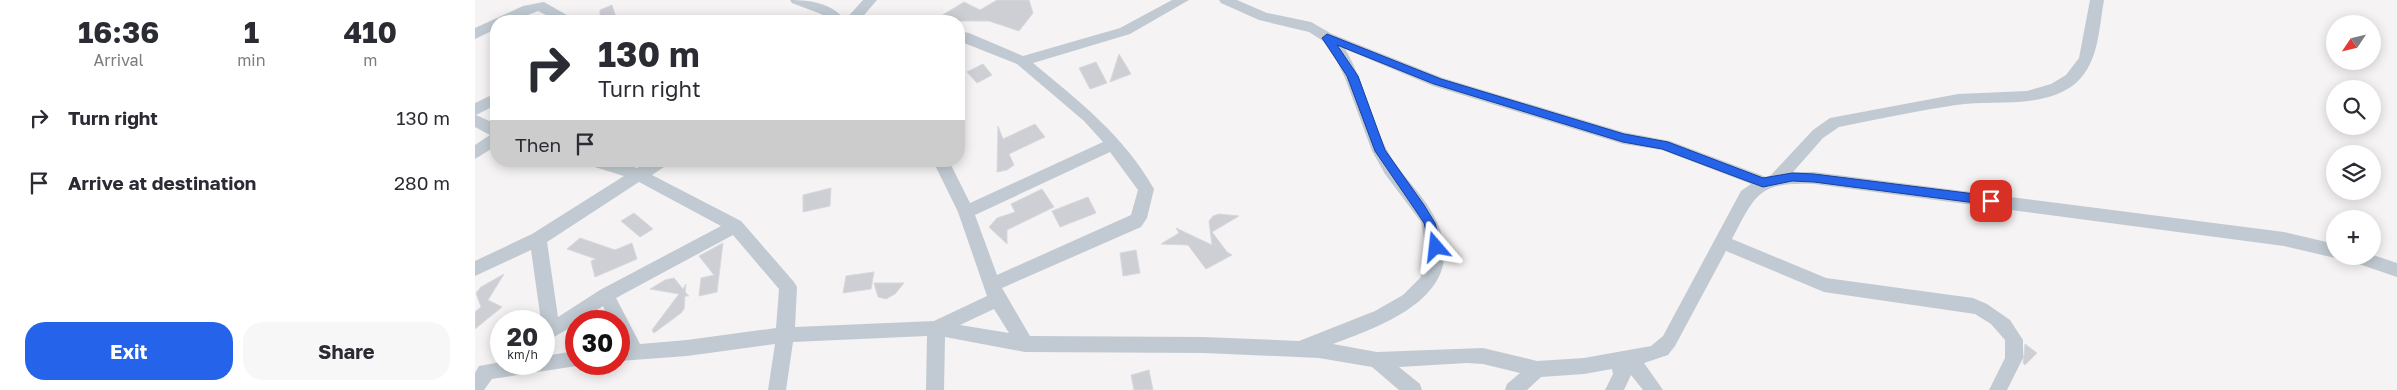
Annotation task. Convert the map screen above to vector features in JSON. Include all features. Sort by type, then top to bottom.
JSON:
[{"type":"street","points":[[797,0],[826,11],[831,15]]},
{"type":"street","points":[[857,15],[871,0]]},
{"type":"street","points":[[1022,61],[1125,31],[1182,0]]},
{"type":"street","points":[[1226,0],[1263,16],[1307,26],[1327,38],[1438,82],[1623,138],[1664,145],[1770,181],[1807,177],[2284,239],[2326,249]]},
{"type":"street","points":[[630,352],[687,348],[785,335],[936,328],[1025,344],[1204,345],[1299,349],[1319,350],[1377,360],[1467,354],[1537,369],[1584,366],[1625,360],[1654,353],[1662,349],[1669,341],[1747,195],[1770,181],[1818,134],[1835,122],[1959,98],[2027,96],[2056,88],[2071,79],[2081,69],[2086,58],[2097,0]]},
{"type":"street","points":[[515,15],[540,6],[544,6],[558,15]]},
{"type":"street","points":[[475,34],[490,27]]},
{"type":"street","points":[[936,328],[994,292],[1131,224],[1139,218],[1147,189],[1095,122],[1022,61],[965,36]]},
{"type":"street","points":[[1299,349],[1379,316],[1403,303],[1421,289],[1430,275],[1436,247],[1429,223],[1380,151],[1353,76],[1327,38]]},
{"type":"street","points":[[475,110],[490,101]]},
{"type":"street","points":[[475,120],[490,128]]},
{"type":"street","points":[[475,153],[490,142]]},
{"type":"street","points":[[966,212],[1113,144]]},
{"type":"street","points":[[613,167],[639,175],[735,226],[788,287],[785,335],[777,390]]},
{"type":"street","points":[[475,269],[538,239],[652,167]]},
{"type":"street","points":[[944,167],[966,212],[994,292],[1025,344]]},
{"type":"street","points":[[555,328],[606,295],[735,226]]},
{"type":"street","points":[[538,239],[545,310]]},
{"type":"street","points":[[1722,242],[1824,285],[1973,306],[1982,309],[2006,327],[2015,349],[2014,358],[1998,390]]},
{"type":"street","points":[[2381,265],[2397,270]]},
{"type":"street","points":[[606,295],[612,310]]},
{"type":"street","points":[[935,390],[936,328]]},
{"type":"street","points":[[1377,360],[1413,390]]},
{"type":"street","points":[[1614,390],[1622,374],[1625,360]]},
{"type":"street","points":[[1625,360],[1654,390]]},
{"type":"street","points":[[475,388],[487,369]]},
{"type":"street","points":[[1514,390],[1537,369]]},
{"type":"building","points":[[997,0],[1029,0],[1033,13],[1019,31],[989,21],[965,21],[965,15],[943,15],[964,2],[980,10]]},
{"type":"building","points":[[612,5],[615,15],[600,15],[600,10]]},
{"type":"building","points":[[1119,54],[1131,74],[1110,82]]},
{"type":"building","points":[[1096,62],[1107,83],[1090,89],[1079,68]]},
{"type":"building","points":[[983,64],[992,75],[977,83],[967,72]]},
{"type":"building","points":[[1035,124],[1045,137],[1009,154],[1014,165],[1007,170],[997,172],[998,126],[1003,139]]},
{"type":"building","points":[[831,188],[830,206],[803,212],[803,195]]},
{"type":"building","points":[[1042,189],[1054,207],[1007,230],[1007,244],[989,227],[997,218],[1015,212],[1011,204]]},
{"type":"building","points":[[1088,197],[1096,213],[1060,227],[1052,211]]},
{"type":"building","points":[[634,213],[653,229],[640,237],[621,221]]},
{"type":"building","points":[[1219,214],[1239,216],[1212,232],[1227,252],[1232,255],[1206,269],[1188,245],[1161,244],[1179,233],[1176,228],[1212,245],[1209,221],[1213,216]]},
{"type":"building","points":[[580,238],[615,250],[632,243],[637,259],[595,277],[591,261],[596,259],[567,249]]},
{"type":"building","points":[[723,243],[717,292],[699,296],[701,278],[714,275],[699,256]]},
{"type":"building","points":[[1136,250],[1140,273],[1123,276],[1120,253]]},
{"type":"building","points":[[874,272],[871,289],[843,293],[846,276]]},
{"type":"building","points":[[504,274],[488,300],[502,307],[498,310],[490,310],[490,317],[475,329],[475,312],[481,307],[476,293],[481,287]]},
{"type":"building","points":[[674,278],[683,289],[686,284],[685,292],[689,296],[685,296],[684,309],[681,313],[654,333],[652,330],[679,294],[650,289],[665,280]]},
{"type":"building","points":[[874,283],[904,283],[895,294],[886,299],[878,297]]},
{"type":"building","points":[[2025,344],[2037,353],[2025,365],[2023,363]]},
{"type":"building","points":[[1149,370],[1153,390],[1134,390],[1131,375]]},
{"type":"route","points":[[1436,247],[1429,223],[1380,151],[1353,76],[1327,38],[1438,82],[1623,138],[1664,145],[1763,182],[1792,177],[1814,178],[1991,201]]}]
